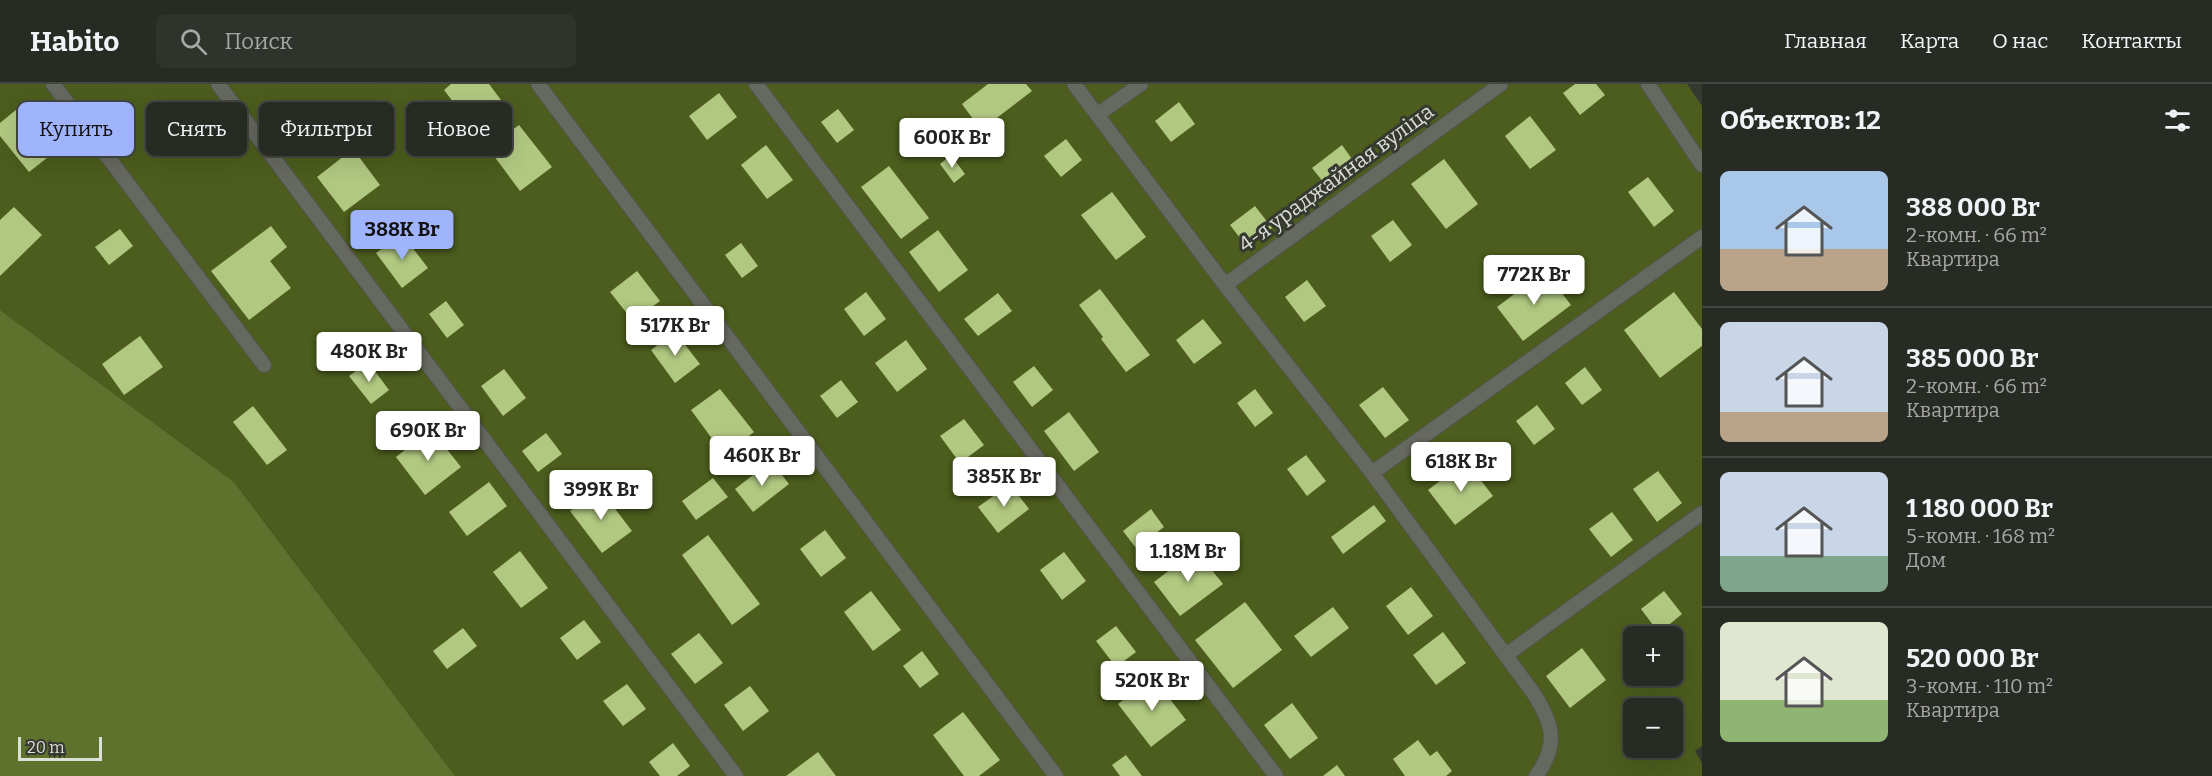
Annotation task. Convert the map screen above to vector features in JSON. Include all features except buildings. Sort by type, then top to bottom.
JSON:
[{"type":"lane","points":[[53,84],[264,365]]},
{"type":"lane","points":[[218,84],[736,776]]},
{"type":"lane","points":[[538,84],[1056,776]]},
{"type":"lane","points":[[756,84],[1276,776]]},
{"type":"lane","points":[[1074,84],[1225,285],[1372,473],[1538,701],[1549,721],[1552,736],[1551,751],[1536,776]]},
{"type":"lane","points":[[1097,115],[1141,84]]},
{"type":"lane","name":"4-я ураджайная вуліца","points":[[1225,285],[1501,84]]},
{"type":"lane","points":[[1648,84],[1702,165]]},
{"type":"lane","points":[[1372,473],[1702,237]]},
{"type":"lane","points":[[1506,655],[1702,513]]},
{"type":"green space","points":[[0,84],[1687,84],[1702,106],[1702,746],[1695,751],[1702,763],[1702,776],[455,776],[234,482],[0,310]]},
{"type":"green space","points":[[0,310],[234,482],[455,776],[0,776]]}]
